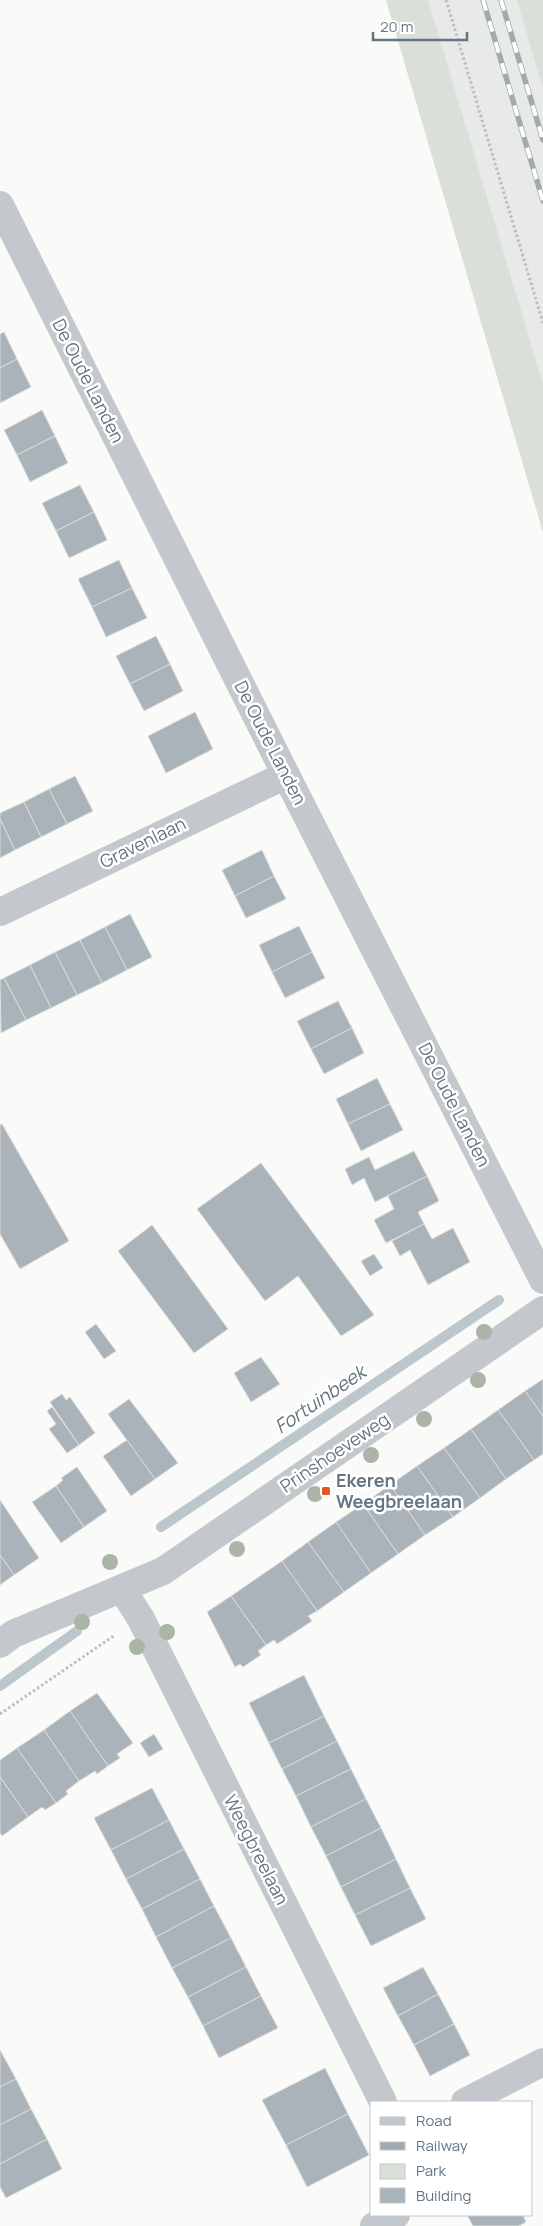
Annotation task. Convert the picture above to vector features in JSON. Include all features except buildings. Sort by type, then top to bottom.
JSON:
[{"type":"street","name":"De Oude Landen","points":[[0,205],[286,775],[543,1280]]},
{"type":"street","name":"Gravenlaan","points":[[0,912],[286,775]]},
{"type":"street","name":"Prinshoeveweg","points":[[0,1644],[13,1634],[57,1615],[131,1602],[163,1571],[543,1310]]},
{"type":"street","name":"Weegbreelaan","points":[[131,1602],[382,2101]]},
{"type":"street","points":[[467,2101],[543,2062]]},
{"type":"street","points":[[374,2226],[394,2216]]},
{"type":"path","points":[[446,0],[543,323]]},
{"type":"path","points":[[0,1714],[131,1602]]},
{"type":"shaded area","points":[[386,0],[543,0],[543,532]]},
{"type":"green space","points":[[386,0],[428,0],[543,384],[543,532]]},
{"type":"green space","points":[[517,0],[543,0],[543,88]]},
{"type":"waterway","name":"Fortuinbeek","points":[[161,1527],[499,1300]]},
{"type":"waterway","name":"Fortuinbeek","points":[[0,1686],[77,1631]]},
{"type":"railway","points":[[483,0],[543,201]]},
{"type":"railway","points":[[501,0],[543,140]]},
{"type":"place","name":"Ekeren Weegbreelaan","points":[[326,1491]]}]
